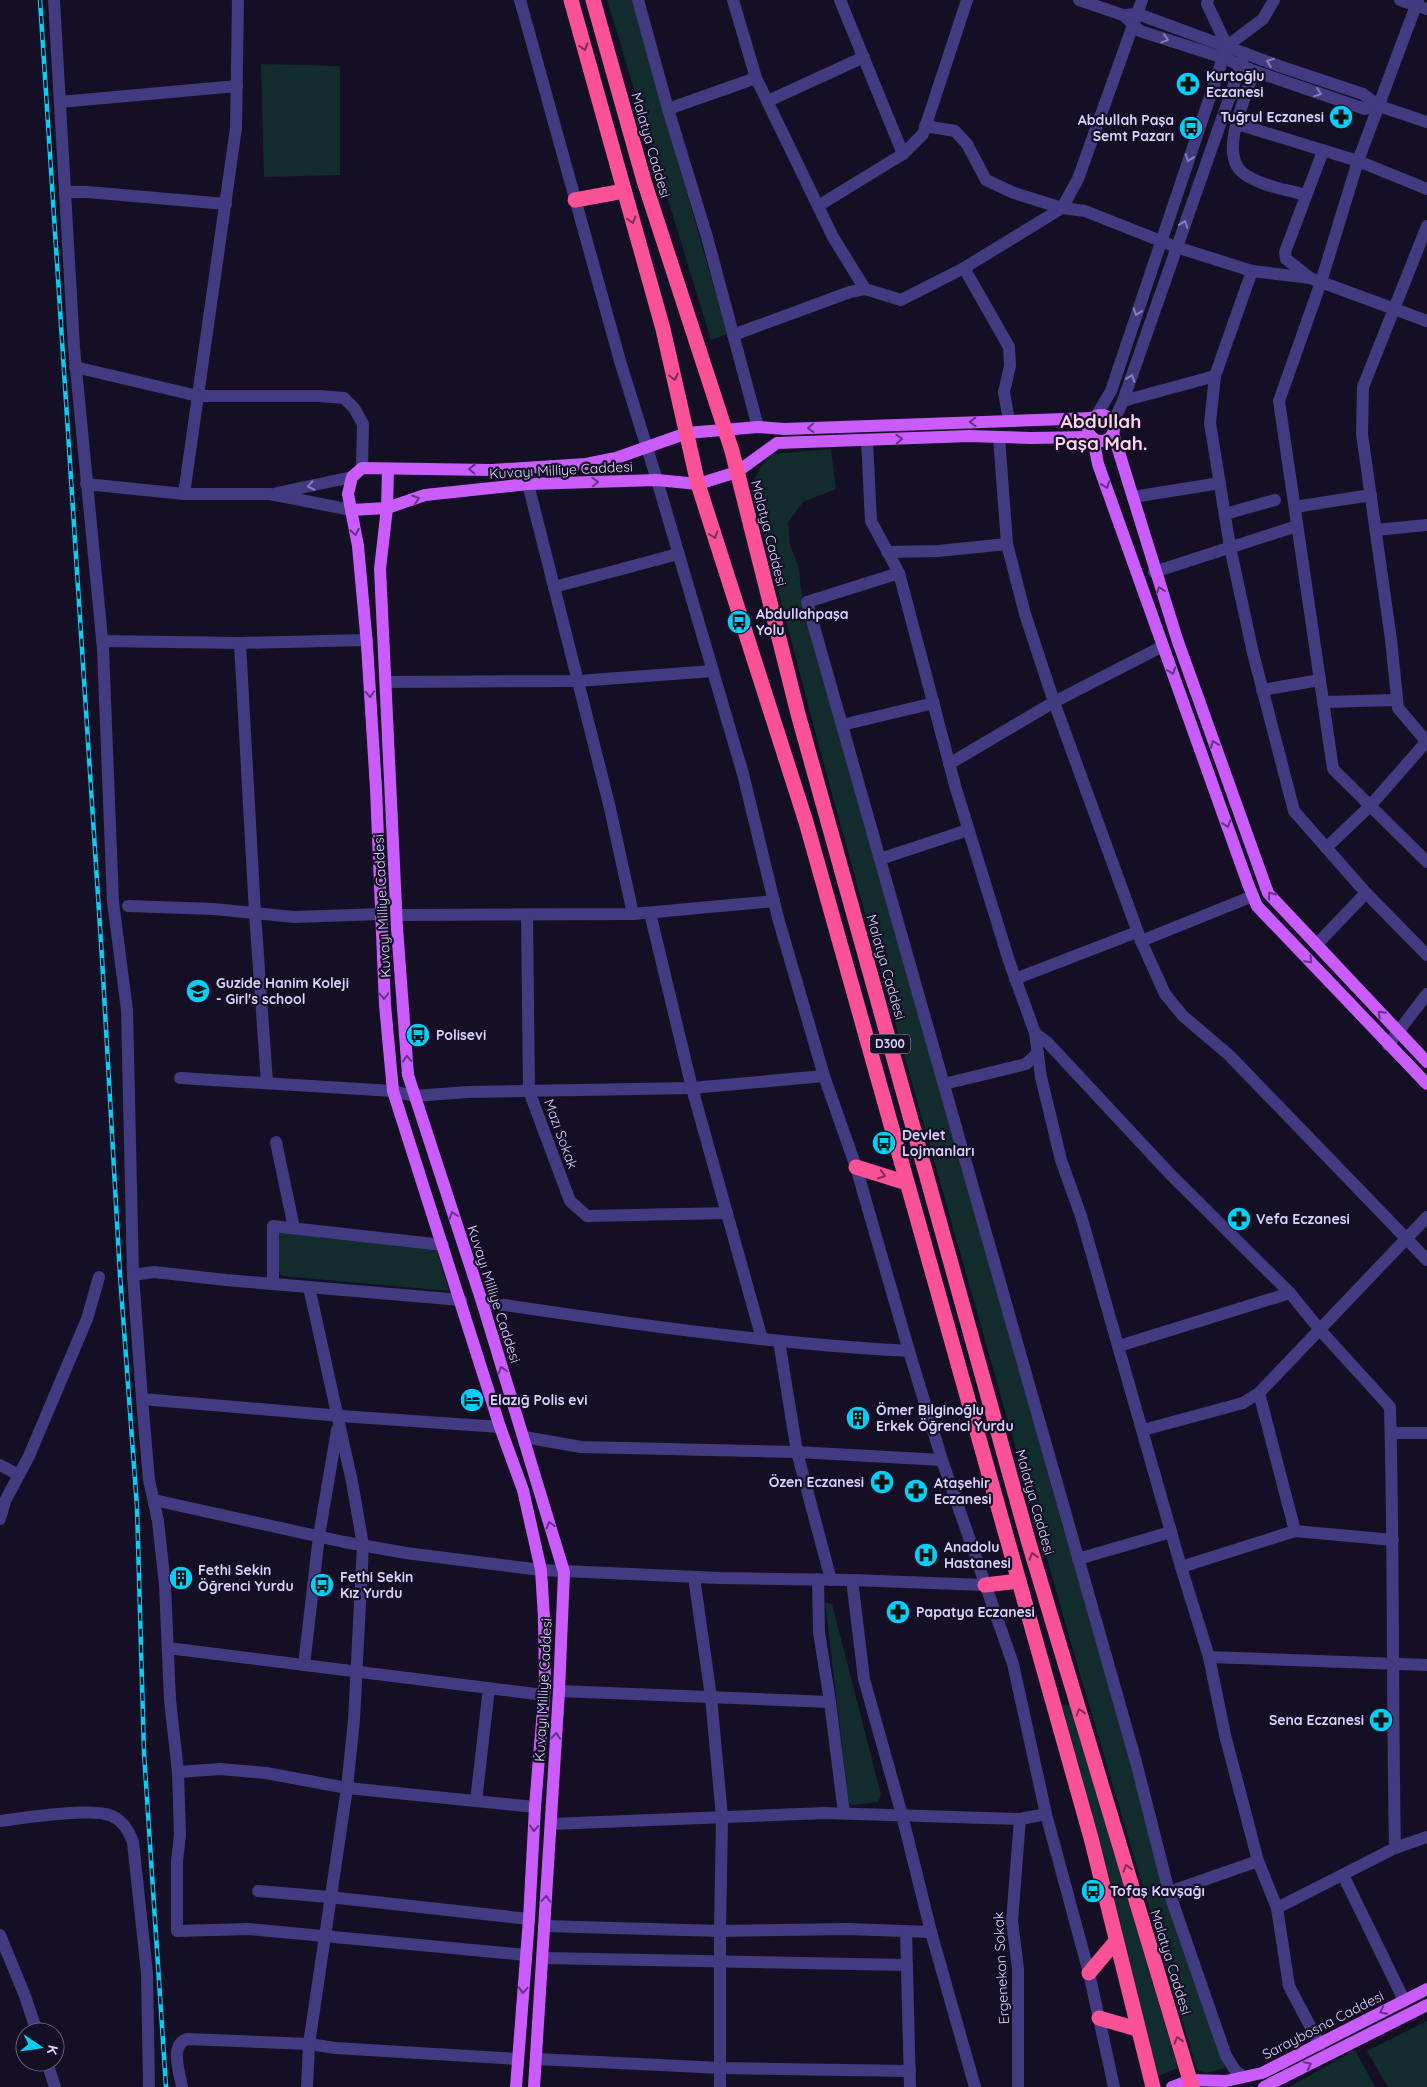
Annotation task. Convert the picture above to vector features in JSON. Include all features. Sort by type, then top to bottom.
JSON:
[{"type":"highway","name":"D300","points":[[570,0],[663,330],[698,484],[806,822],[1091,1838],[1152,2087]]},
{"type":"highway","name":"Malatya Caddesi","points":[[593,0],[644,181],[726,428],[801,724],[1028,1540],[1191,2084]]},
{"type":"highway","points":[[575,200],[624,191]]},
{"type":"highway","points":[[856,1167],[908,1183]]},
{"type":"highway","points":[[985,1584],[1019,1581]]},
{"type":"highway","points":[[1089,1974],[1116,1940]]},
{"type":"highway","points":[[1099,2018],[1137,2029]]},
{"type":"main road","points":[[1427,1062],[1268,893],[1154,572],[1113,428],[1106,416],[1094,417],[1088,427],[1098,464],[1257,906],[1427,1084]]},
{"type":"main road","name":"Kuvayı Milliye Caddesi","points":[[362,468],[492,470],[586,464],[616,458],[687,433],[726,428],[758,427],[784,430],[1094,417]]},
{"type":"main road","points":[[1092,437],[1100,441],[1105,440],[1113,428]]},
{"type":"main road","name":"Kuvayı Milliye Caddesi","points":[[351,510],[387,508],[425,495],[528,484],[657,480],[698,484],[737,472],[777,443],[968,436],[1092,437]]},
{"type":"main road","points":[[352,477],[362,468]]},
{"type":"main road","name":"Kuvayı Milliye Caddesi","points":[[388,468],[387,508],[380,569],[397,916],[408,1075],[483,1305],[490,1334],[524,1437],[564,1572],[559,1691],[534,2087]]},
{"type":"main road","name":"Kuvayı Milliye Caddesi","points":[[352,477],[348,494],[358,546],[366,640],[385,1006],[393,1091],[500,1427],[523,1490],[541,1570],[544,1618],[544,1695],[516,2087]]},
{"type":"main road","name":"Saraybosna Caddesi","points":[[1172,2087],[1226,2081],[1262,2073],[1320,2045],[1349,2027],[1427,1989]]},
{"type":"main road","name":"Saraybosna Caddesi","points":[[1264,2087],[1427,2005]]},
{"type":"street","points":[[54,0],[75,367],[102,641],[113,902],[127,1010],[133,1275],[149,1480],[154,1500],[165,1585],[170,1700],[178,1772],[180,1835],[177,1861],[177,1931],[248,1929],[324,1934],[526,1955]]},
{"type":"street","points":[[184,494],[236,128],[238,0]]},
{"type":"street","points":[[520,0],[646,448],[744,774],[774,901],[824,1076],[856,1167],[942,1460],[1013,1664],[1046,1814],[1089,1974],[1114,2087]]},
{"type":"street","points":[[638,0],[668,109],[707,237],[758,427]]},
{"type":"street","points":[[733,0],[756,78],[833,237],[865,289]]},
{"type":"street","points":[[840,0],[903,154]]},
{"type":"street","points":[[818,206],[903,154],[923,134],[968,0]]},
{"type":"street","points":[[1079,0],[1225,52],[1245,53],[1363,94],[1379,106],[1427,122]]},
{"type":"street","points":[[733,335],[850,292],[865,289],[901,300],[964,268],[1062,208],[1078,179],[1142,0]]},
{"type":"street","points":[[1208,0],[1207,4],[1225,52],[1240,65],[1254,72],[1365,109],[1379,106]]},
{"type":"street","points":[[1094,417],[1111,391],[1225,52],[1264,20],[1274,0]]},
{"type":"street","points":[[1400,0],[1420,5],[1379,106],[1315,280],[1279,401],[1333,769],[1427,862]]},
{"type":"street","points":[[1113,428],[1245,53]]},
{"type":"street","points":[[768,101],[864,57]]},
{"type":"street","points":[[1254,72],[1232,143],[1232,156],[1235,164],[1243,173],[1253,179],[1305,195]]},
{"type":"street","points":[[668,109],[756,78]]},
{"type":"street","points":[[60,102],[237,86]]},
{"type":"street","points":[[1237,124],[1358,161],[1427,189]]},
{"type":"street","points":[[925,126],[955,131],[967,144],[986,180],[1014,193],[1062,208],[1084,211],[1176,247],[1252,271],[1315,280],[1427,321]]},
{"type":"street","points":[[1315,280],[1286,259],[1285,252],[1323,151]]},
{"type":"street","points":[[65,192],[87,192],[226,204]]},
{"type":"street","points":[[1326,848],[1370,806],[1425,747],[1398,708],[1391,640],[1362,434],[1363,388],[1427,226]]},
{"type":"street","points":[[964,268],[1009,347],[1010,366],[1004,392],[1010,421]]},
{"type":"street","points":[[1252,271],[1215,376],[1210,423],[1230,547],[1262,690],[1294,811],[1366,893],[1427,955]]},
{"type":"street","points":[[75,367],[198,396],[319,396],[344,398],[354,408],[363,424],[362,468]]},
{"type":"street","points":[[1123,401],[1215,376]]},
{"type":"street","points":[[999,437],[1007,544],[1025,614],[1054,702],[1139,937],[1165,994],[1183,1016],[1229,1056],[1427,1260]]},
{"type":"street","points":[[867,440],[870,521],[899,573],[968,830],[1015,978],[1035,1033],[1041,1077],[1061,1160],[1081,1216],[1180,1566],[1209,1657],[1225,1735],[1258,1861],[1277,1908],[1289,1986],[1320,2045]]},
{"type":"street","points":[[270,494],[352,477]]},
{"type":"street","points":[[1133,497],[1220,483]]},
{"type":"street","points":[[86,484],[184,494],[270,494],[351,510]]},
{"type":"street","points":[[528,484],[609,804],[633,914]]},
{"type":"street","points":[[1295,507],[1371,495]]},
{"type":"street","points":[[1225,514],[1275,500]]},
{"type":"street","points":[[1376,530],[1427,525]]},
{"type":"street","points":[[1154,572],[1297,526]]},
{"type":"street","points":[[887,552],[938,551],[1007,544]]},
{"type":"street","points":[[554,587],[678,554]]},
{"type":"street","points":[[899,573],[807,602],[1136,1762],[1170,1892],[1226,2056],[1242,2077]]},
{"type":"street","points":[[102,641],[240,643],[366,640]]},
{"type":"street","points":[[240,643],[254,913],[267,1083]]},
{"type":"street","points":[[949,764],[1054,702],[1162,646]]},
{"type":"street","points":[[386,682],[578,681],[713,670]]},
{"type":"street","points":[[1262,690],[1320,680]]},
{"type":"street","points":[[1323,702],[1397,700]]},
{"type":"street","points":[[842,726],[934,703]]},
{"type":"street","points":[[880,859],[968,830]]},
{"type":"street","points":[[1316,945],[1366,893]]},
{"type":"street","points":[[1015,978],[1139,937],[1253,896]]},
{"type":"street","points":[[397,916],[633,914],[774,901]]},
{"type":"street","points":[[128,906],[214,909],[294,917],[381,914]]},
{"type":"street","points":[[650,913],[692,1088],[762,1339]]},
{"type":"street","name":"Mazı Sokak","points":[[527,915],[529,1090],[570,1201],[587,1216],[727,1213]]},
{"type":"street","points":[[1388,1045],[1427,994]]},
{"type":"street","points":[[1035,1033],[1048,1043],[1170,1174],[1290,1293],[1320,1330],[1390,1407],[1395,1848]]},
{"type":"street","points":[[944,1084],[1026,1064],[1038,1053]]},
{"type":"street","points":[[180,1078],[393,1091],[414,1096],[529,1090],[692,1088],[824,1076]]},
{"type":"street","points":[[276,1142],[294,1228]]},
{"type":"street","points":[[1142,1430],[1243,1403],[1258,1393],[1427,1216]]},
{"type":"street","points":[[273,1284],[273,1226],[443,1245]]},
{"type":"street","points":[[133,1275],[154,1272],[461,1300]]},
{"type":"street","points":[[0,1518],[5,1501],[29,1456],[87,1319],[99,1277]]},
{"type":"street","points":[[306,2087],[309,2044],[324,1934],[347,1788],[354,1720],[363,1545],[352,1482],[309,1287]]},
{"type":"street","points":[[1119,1346],[1290,1293]]},
{"type":"street","points":[[483,1305],[505,1305],[662,1328],[832,1347],[910,1351]]},
{"type":"street","points":[[779,1341],[797,1452],[825,1580],[819,1632],[844,1813]]},
{"type":"street","points":[[1258,1393],[1295,1531]]},
{"type":"street","points":[[142,1399],[338,1419],[500,1427]]},
{"type":"street","points":[[304,1665],[319,1536],[338,1419]]},
{"type":"street","points":[[1391,1433],[1427,1432]]},
{"type":"street","points":[[524,1437],[581,1447],[797,1452],[942,1460]]},
{"type":"street","points":[[0,1465],[19,1474]]},
{"type":"street","points":[[154,1500],[406,1553],[541,1570],[694,1577],[985,1584]]},
{"type":"street","points":[[1180,1566],[1295,1531],[1393,1540]]},
{"type":"street","points":[[1078,1558],[1171,1532]]},
{"type":"street","points":[[694,1577],[711,1697],[722,1817],[720,2087]]},
{"type":"street","points":[[852,1580],[864,1679],[902,1815],[931,1932],[975,2087]]},
{"type":"street","points":[[168,1648],[544,1695]]},
{"type":"street","points":[[1209,1657],[1427,1665]]},
{"type":"street","points":[[476,1801],[489,1688]]},
{"type":"street","points":[[559,1691],[830,1702]]},
{"type":"street","points":[[178,1772],[220,1769],[257,1772],[347,1788],[535,1807]]},
{"type":"street","points":[[0,1821],[66,1813],[106,1814],[118,1819],[131,1835],[147,1973],[149,2087]]},
{"type":"street","points":[[551,1824],[844,1813],[1020,1819],[1046,1814]]},
{"type":"street","name":"Ergenekon Sokak","points":[[1018,2087],[1018,1969],[1012,1921],[1020,1819]]},
{"type":"street","points":[[1277,1908],[1395,1848],[1427,1837]]},
{"type":"street","points":[[1170,1892],[1258,1861]]},
{"type":"street","points":[[1343,1875],[1404,2000]]},
{"type":"street","points":[[258,1891],[529,1919]]},
{"type":"street","points":[[544,1926],[720,1931],[849,1930],[931,1932]]},
{"type":"street","points":[[906,1931],[910,2087]]},
{"type":"street","points":[[0,1934],[35,2022]]},
{"type":"street","points":[[542,1958],[907,1965]]},
{"type":"street","points":[[182,2087],[177,2049],[184,2040],[309,2044],[335,2048],[518,2059]]},
{"type":"street","points":[[536,2059],[720,2068],[910,2071]]},
{"type":"street","points":[[50,2072],[55,2087]]},
{"type":"green space","points":[[607,0],[632,0],[727,334],[711,340]]},
{"type":"green space","points":[[261,64],[340,66],[340,175],[264,177]]},
{"type":"green space","points":[[831,449],[836,489],[803,502],[788,522],[790,545],[798,565],[802,595],[847,764],[1053,1492],[1143,1805],[1225,2068],[1206,2073],[1197,2070],[1079,1671],[910,1076],[827,776],[765,541],[753,481],[764,462],[772,454]]},
{"type":"green space","points":[[281,1231],[427,1248],[437,1251],[449,1291],[282,1276],[279,1272],[278,1234]]},
{"type":"green space","points":[[825,1602],[832,1604],[881,1795],[878,1802],[852,1805],[849,1803]]},
{"type":"green space","points":[[1070,1704],[1178,2068],[1158,2076],[1062,1705]]},
{"type":"green space","points":[[1427,2021],[1427,2087],[1388,2087],[1367,2051]]},
{"type":"green space","points":[[1355,2050],[1375,2087],[1289,2087]]},
{"type":"railway","points":[[40,0],[102,958],[120,1275],[137,1507],[144,1753],[166,2087]]},
{"type":"place","name":"Kurtoğlu Eczanesi","points":[[1188,84]]},
{"type":"place","name":"Tuğrul Eczanesi","points":[[1341,117]]},
{"type":"place","name":"Abdullah Paşa Semt Pazarı","points":[[1191,128]]},
{"type":"place","name":"Abdullahpaşa Yolu","points":[[739,622]]},
{"type":"place","name":"Guzide Hanim Koleji - Girl's school","points":[[198,991]]},
{"type":"place","name":"Polisevi","points":[[418,1035]]},
{"type":"place","name":"Devlet Lojmanları","points":[[884,1143]]},
{"type":"place","name":"Vefa Eczanesi","points":[[1239,1219]]},
{"type":"place","name":"Elazığ Polis evi","points":[[472,1400]]},
{"type":"place","name":"Ömer Bilginoğlu Erkek Öğrenci Yurdu","points":[[858,1418]]},
{"type":"place","name":"Özen Eczanesi","points":[[882,1482]]},
{"type":"place","name":"Ataşehir Eczanesi","points":[[916,1491]]},
{"type":"place","name":"Anadolu Hastanesi","points":[[926,1555]]},
{"type":"place","name":"Fethi Sekin Öğrenci Yurdu","points":[[181,1578]]},
{"type":"place","name":"Fethi Sekin Kız Yurdu","points":[[322,1585]]},
{"type":"place","name":"Papatya Eczanesi","points":[[898,1612]]},
{"type":"place","name":"Sena Eczanesi","points":[[1381,1720]]},
{"type":"place","name":"Tofaş Kavşağı","points":[[1093,1891]]},
{"type":"district","name":"Abdullah Paşa Mah.","points":[[1101,432]]}]
